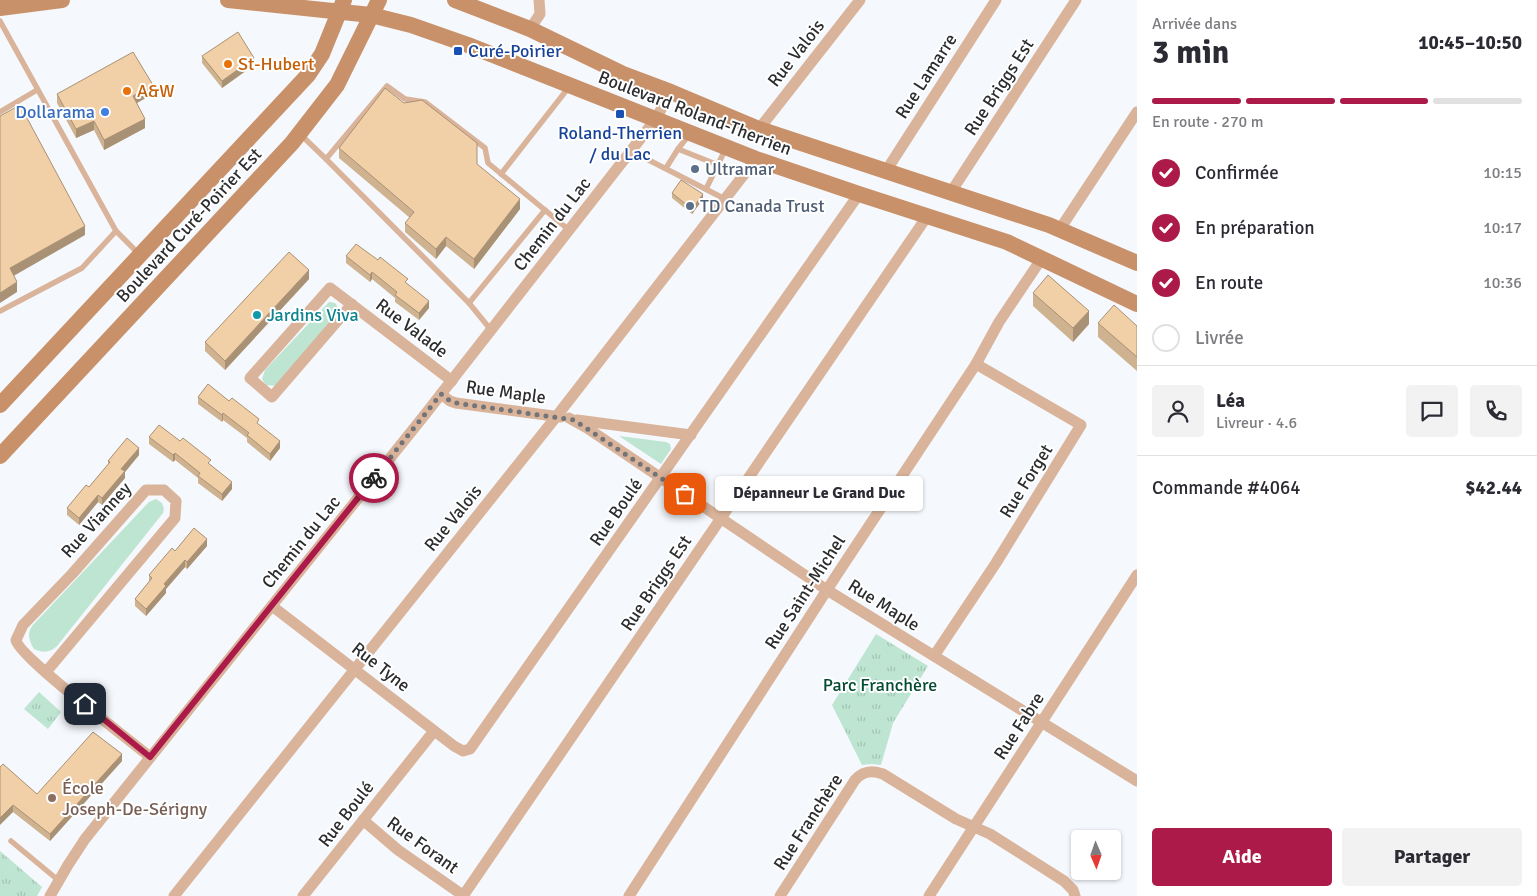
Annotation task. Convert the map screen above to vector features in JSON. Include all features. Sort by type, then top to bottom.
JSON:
[{"type":"main road","points":[[0,8],[62,0]]},
{"type":"main road","name":"Boulevard Roland-Therrien","points":[[228,0],[342,6],[372,16],[411,25],[468,45],[756,159],[1007,242],[1137,304]]},
{"type":"main road","name":"Boulevard Curé-Poirier Est","points":[[0,456],[300,134],[337,85],[372,16],[378,0]]},
{"type":"main road","name":"Boulevard Roland-Therrien","points":[[454,0],[530,29],[623,74],[759,129],[1060,230],[1137,262]]},
{"type":"main road","name":"Boulevard Curé-Poirier Est","points":[[0,405],[308,75],[322,54],[342,6]]},
{"type":"street","points":[[530,29],[540,14],[539,0]]},
{"type":"street","name":"Rue Valois","points":[[759,129],[860,0]]},
{"type":"street","name":"Rue Lamarre","points":[[886,171],[996,0]]},
{"type":"street","name":"Rue Briggs Est","points":[[951,192],[1076,0]]},
{"type":"street","name":"Chemin du Lac","points":[[50,896],[58,880],[85,839],[452,380],[655,120],[671,92]]},
{"type":"street","points":[[1060,230],[1137,112]]},
{"type":"street","name":"Rue Valois","points":[[174,896],[556,417],[756,159]]},
{"type":"street","name":"Rue Boulé","points":[[470,750],[859,194]]},
{"type":"street","name":"Rue Briggs Est","points":[[463,896],[928,215]]},
{"type":"street","name":"Rue Saint-Michel","points":[[629,896],[976,364],[999,322],[1042,258]]},
{"type":"street","name":"Rue Valade","points":[[352,304],[272,397],[250,378],[330,288],[352,304],[452,380]]},
{"type":"street","name":"Rue Forget","points":[[934,656],[996,563],[1081,425],[976,364]]},
{"type":"street","name":"Rue Maple","points":[[441,394],[456,403],[691,435]]},
{"type":"street","name":"Rue Maple","points":[[569,418],[827,590],[1137,781]]},
{"type":"street","name":"Rue Vianney","points":[[46,672],[175,518],[176,501],[164,490],[146,490],[19,631],[16,640],[18,646],[46,672],[150,757]]},
{"type":"street","name":"Rue Fabre","points":[[929,896],[1137,575]]},
{"type":"street","name":"Rue Tyne","points":[[272,606],[460,750],[470,750]]},
{"type":"street","name":"Rue Boulé","points":[[303,896],[434,731]]},
{"type":"street","name":"Rue Franchère","points":[[780,896],[852,784],[866,772],[883,774],[956,819],[990,834],[1064,881],[1072,890],[1074,896]]},
{"type":"street","name":"Rue Forant","points":[[363,820],[398,850],[463,896]]},
{"type":"lane","points":[[0,21],[116,231],[134,248],[139,257]]},
{"type":"lane","points":[[326,159],[387,86],[405,99],[425,102],[485,148],[488,164],[569,230]]},
{"type":"lane","points":[[501,174],[569,86]]},
{"type":"lane","points":[[0,112],[37,90]]},
{"type":"lane","points":[[666,168],[690,133]]},
{"type":"lane","points":[[300,134],[470,303],[491,330]]},
{"type":"lane","points":[[706,189],[726,147]]},
{"type":"lane","points":[[678,149],[718,165]]},
{"type":"lane","points":[[632,150],[725,199]]},
{"type":"lane","points":[[470,303],[545,210]]},
{"type":"lane","points":[[0,310],[82,268],[116,231]]},
{"type":"lane","points":[[10,841],[58,880]]},
{"type":"green space","points":[[329,302],[335,303],[337,306],[335,316],[276,386],[266,385],[262,379],[265,370]]},
{"type":"green space","points":[[619,436],[666,442],[670,444],[671,449],[661,464]]},
{"type":"green space","points":[[156,499],[162,503],[163,513],[57,646],[46,652],[34,649],[29,638],[32,626],[149,502]]},
{"type":"green space","name":"Parc Franchère","points":[[876,634],[928,666],[893,723],[881,765],[862,765],[832,705]]},
{"type":"green space","points":[[39,692],[61,712],[48,729],[24,709]]},
{"type":"green space","points":[[0,851],[42,887],[37,896],[0,896]]},
{"type":"building","name":"St-Hubert","points":[[238,32],[254,58],[222,81],[202,56]]},
{"type":"building","points":[[133,52],[153,85],[133,96],[145,119],[104,140],[94,121],[76,129],[57,94]]},
{"type":"building","points":[[385,88],[404,103],[422,100],[477,143],[477,164],[520,199],[474,259],[446,237],[436,249],[405,223],[414,212],[339,148]]},
{"type":"building","points":[[20,105],[85,226],[10,268],[17,282],[0,293],[0,116]]},
{"type":"building","name":"TD Canada Trust","points":[[681,180],[703,194],[692,209],[672,193]]},
{"type":"building","points":[[356,244],[378,260],[380,257],[408,279],[405,282],[429,301],[419,313],[395,295],[397,292],[372,272],[370,275],[346,256]]},
{"type":"building","name":"Jardins Viva","points":[[289,252],[309,270],[225,361],[205,342]]},
{"type":"building","points":[[1048,275],[1089,311],[1073,328],[1033,293]]},
{"type":"building","points":[[1114,305],[1137,326],[1137,357],[1098,323]]},
{"type":"building","points":[[208,384],[229,401],[232,398],[259,419],[257,423],[280,441],[270,454],[247,435],[249,433],[198,397]]},
{"type":"building","points":[[159,425],[180,441],[183,438],[211,460],[208,463],[232,482],[222,494],[198,476],[200,473],[175,453],[173,455],[149,437]]},
{"type":"building","points":[[127,438],[139,448],[121,469],[125,471],[102,498],[98,495],[79,518],[67,508],[86,485],[89,487]]},
{"type":"building","points":[[194,528],[207,539],[164,584],[166,586],[146,609],[135,599],[152,578],[149,575],[172,548],[175,551]]},
{"type":"building","points":[[93,732],[122,754],[50,834],[13,805],[0,818],[0,767],[3,764],[37,794]]},
{"type":"way so far","points":[[374,478],[441,394],[456,403],[574,420],[685,494]]},
{"type":"place","name":"Curé-Poirier","points":[[458,51]]},
{"type":"place","name":"St-Hubert","points":[[228,64]]},
{"type":"place","name":"A&W","points":[[127,91]]},
{"type":"place","name":"Dollarama","points":[[105,112]]},
{"type":"place","name":"Roland-Therrien / du Lac","points":[[620,114]]},
{"type":"place","name":"Ultramar","points":[[695,169]]},
{"type":"place","name":"TD Canada Trust","points":[[690,206]]},
{"type":"place","name":"Jardins Viva","points":[[257,315]]},
{"type":"place","name":"Dépanneur Le Grand Duc","points":[[685,494]]},
{"type":"place","name":"École Joseph-De-Sérigny","points":[[52,798]]},
{"type":"route","points":[[85,704],[150,757],[374,478]]}]
